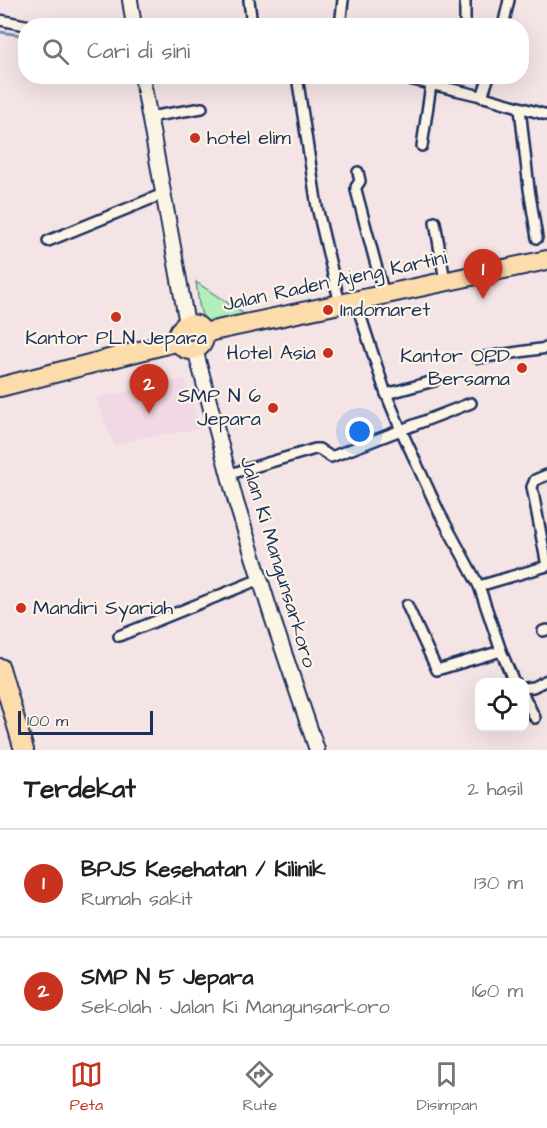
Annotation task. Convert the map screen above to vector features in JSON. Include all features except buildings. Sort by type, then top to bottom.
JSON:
[{"type":"highway","name":"Jalan Raden Ajeng Kartini","points":[[0,387],[191,337],[547,260]]},
{"type":"highway","points":[[0,668],[24,750]]},
{"type":"main road","points":[[130,0],[133,18]]},
{"type":"main road","name":"Jalan Ki Mangunsarkoro","points":[[143,84],[191,337],[260,579],[318,750]]},
{"type":"street","points":[[249,0],[251,18]]},
{"type":"street","points":[[341,18],[343,0]]},
{"type":"street","points":[[465,0],[465,18]]},
{"type":"street","points":[[505,18],[508,0]]},
{"type":"street","points":[[0,20],[18,24]]},
{"type":"street","points":[[298,84],[317,207],[348,303],[401,430],[439,512],[479,586],[512,678]]},
{"type":"street","points":[[427,84],[547,115]]},
{"type":"street","points":[[444,84],[444,88]]},
{"type":"street","points":[[482,97],[486,84]]},
{"type":"street","points":[[422,146],[431,85]]},
{"type":"street","points":[[149,117],[202,108]]},
{"type":"street","points":[[520,108],[537,238]]},
{"type":"street","points":[[358,172],[360,181],[356,190],[384,295]]},
{"type":"street","points":[[48,241],[163,194]]},
{"type":"street","points":[[435,222],[446,281]]},
{"type":"street","points":[[478,358],[547,348]]},
{"type":"street","points":[[386,394],[434,381]]},
{"type":"street","points":[[230,474],[315,449],[319,449],[330,457],[471,403]]},
{"type":"street","points":[[479,586],[547,566],[532,488],[532,484],[538,478],[547,476]]},
{"type":"street","points":[[119,636],[260,579]]},
{"type":"street","points":[[407,605],[436,670],[501,651]]},
{"type":"street","points":[[529,688],[547,680]]},
{"type":"street","points":[[529,706],[534,718]]},
{"type":"shaded area","points":[[185,379],[200,429],[144,437],[114,445],[96,398]]},
{"type":"green space","points":[[196,282],[262,326],[217,333],[203,316]]},
{"type":"waterway","points":[[0,32],[18,35]]},
{"type":"place","name":"hotel elim","points":[[195,138]]},
{"type":"place","name":"BPJS Kesehatan / Kilinik","points":[[483,299]]},
{"type":"place","name":"Indomaret","points":[[328,310]]},
{"type":"place","name":"Kantor PLN Jepara","points":[[116,317]]},
{"type":"place","name":"Hotel Asia","points":[[328,353]]},
{"type":"place","name":"Kantor OPD Bersama","points":[[522,368]]},
{"type":"place","name":"SMP N 6 Jepara","points":[[273,408]]},
{"type":"place","name":"SMP N 5 Jepara","points":[[149,414]]},
{"type":"place","name":"Mandiri Syariah","points":[[21,608]]}]
